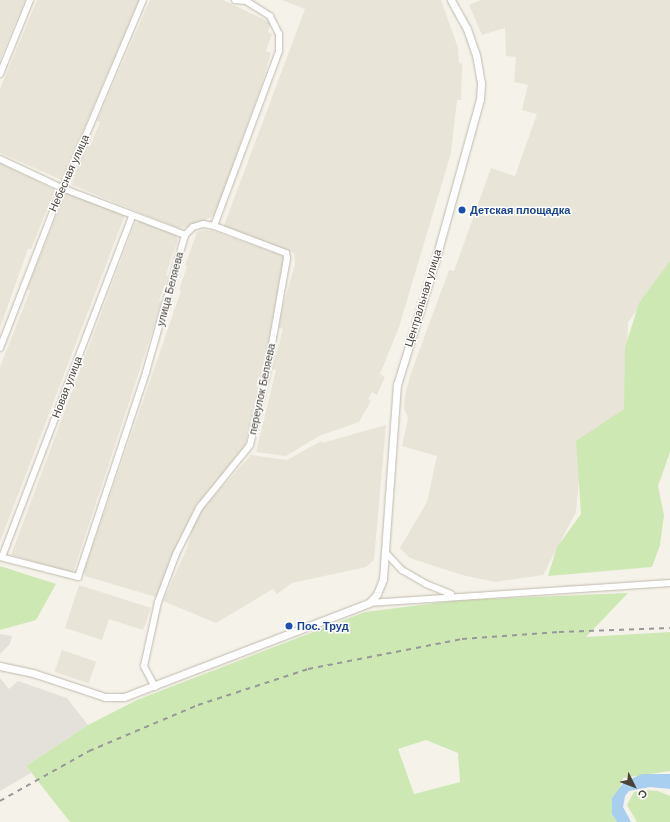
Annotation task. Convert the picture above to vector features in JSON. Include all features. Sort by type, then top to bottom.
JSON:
[{"type":"street","points":[[0,74],[30,0]]},
{"type":"street","name":"Небесная улица","points":[[0,348],[62,188],[67,180],[143,0]]},
{"type":"street","points":[[0,159],[62,188],[132,216],[185,234],[193,227],[203,224],[214,226],[279,51],[279,34],[275,24],[262,10],[246,2],[235,0]]},
{"type":"street","name":"Центральная улица","points":[[369,603],[381,586],[385,552],[397,385],[434,265],[480,99],[481,83],[476,55],[467,29],[451,0]]},
{"type":"street","name":"Новая улица","points":[[1,557],[132,216]]},
{"type":"street","name":"переулок Беляева","points":[[155,686],[144,666],[158,602],[176,554],[199,508],[250,445],[268,367],[286,253],[214,226]]},
{"type":"street","name":"улица Беляева","points":[[1,557],[78,577],[146,372],[185,234]]},
{"type":"street","points":[[385,552],[402,570],[426,584],[454,595]]},
{"type":"street","points":[[0,666],[33,673],[105,696],[124,697],[369,603],[454,595],[484,596],[670,583]]},
{"type":"shaded area","points":[[0,0],[25,0],[0,60]]},
{"type":"shaded area","points":[[37,0],[139,0],[62,180],[0,153],[0,89]]},
{"type":"shaded area","points":[[150,0],[223,0],[271,23],[268,32],[272,34],[266,51],[271,53],[262,84],[215,215],[190,227],[178,228],[72,185],[86,144],[90,146],[100,122],[97,121]]},
{"type":"shaded area","points":[[282,0],[441,0],[458,48],[459,63],[462,64],[461,100],[457,100],[451,153],[399,327],[380,374],[385,377],[377,395],[372,392],[368,399],[371,401],[359,422],[319,436],[286,456],[256,452],[276,370],[272,369],[283,329],[277,327],[295,264],[294,253],[223,228],[305,9]]},
{"type":"shaded area","points":[[481,0],[670,0],[670,266],[628,322],[625,414],[582,443],[576,512],[543,575],[495,582],[462,575],[410,558],[400,548],[427,502],[437,456],[402,446],[408,418],[404,409],[405,395],[410,376],[449,270],[454,271],[491,168],[515,176],[537,114],[522,110],[528,85],[514,82],[516,57],[506,56],[505,28],[482,35],[469,5]]},
{"type":"shaded area","points":[[0,163],[55,190],[31,249],[28,249],[0,328]]},
{"type":"shaded area","points":[[66,192],[125,215],[0,542],[0,367],[30,291],[27,289]]},
{"type":"shaded area","points":[[140,221],[176,235],[178,239],[166,275],[168,276],[159,301],[162,302],[73,573],[11,555],[135,223]]},
{"type":"shaded area","points":[[204,230],[213,231],[284,256],[264,368],[245,445],[211,491],[196,505],[156,597],[85,576],[84,571],[181,291],[179,290],[187,266],[185,265],[197,232]]},
{"type":"shaded area","points":[[386,425],[374,560],[366,567],[292,583],[277,594],[273,589],[216,623],[163,601],[187,548],[194,524],[204,507],[251,455],[287,460],[321,441],[322,443]]},
{"type":"shaded area","points":[[79,585],[151,608],[143,630],[109,619],[102,640],[65,628]]},
{"type":"shaded area","points":[[0,634],[12,636],[10,644],[0,654]]},
{"type":"shaded area","points":[[62,650],[96,662],[89,683],[55,672]]},
{"type":"shaded area","points":[[0,678],[9,689],[18,681],[67,698],[88,725],[26,766],[31,773],[0,791]]},
{"type":"green space","points":[[670,261],[670,452],[658,486],[664,515],[660,545],[652,567],[548,576],[557,547],[581,514],[576,441],[624,409],[625,348],[639,303]]},
{"type":"green space","points":[[0,566],[56,584],[36,620],[0,630]]},
{"type":"green space","points":[[628,593],[586,637],[670,632],[670,771],[623,778],[612,814],[617,822],[70,822],[26,766],[88,725],[137,700],[365,612],[460,600]],"holes":[[[426,740],[458,753],[460,782],[414,794],[398,749]]]},
{"type":"green space","points":[[644,790],[658,791],[670,796],[670,822],[637,822],[627,805],[634,792]]},
{"type":"water","points":[[642,774],[670,774],[670,789],[650,787],[629,791],[625,796],[623,807],[631,822],[617,822],[612,814],[612,798],[624,782]]},
{"type":"railway","points":[[0,801],[89,751],[198,705],[308,669],[462,639],[559,632],[670,628]]},
{"type":"place","name":"Детская площадка","points":[[462,210]]},
{"type":"place","name":"Пос. Труд","points":[[289,626]]}]
